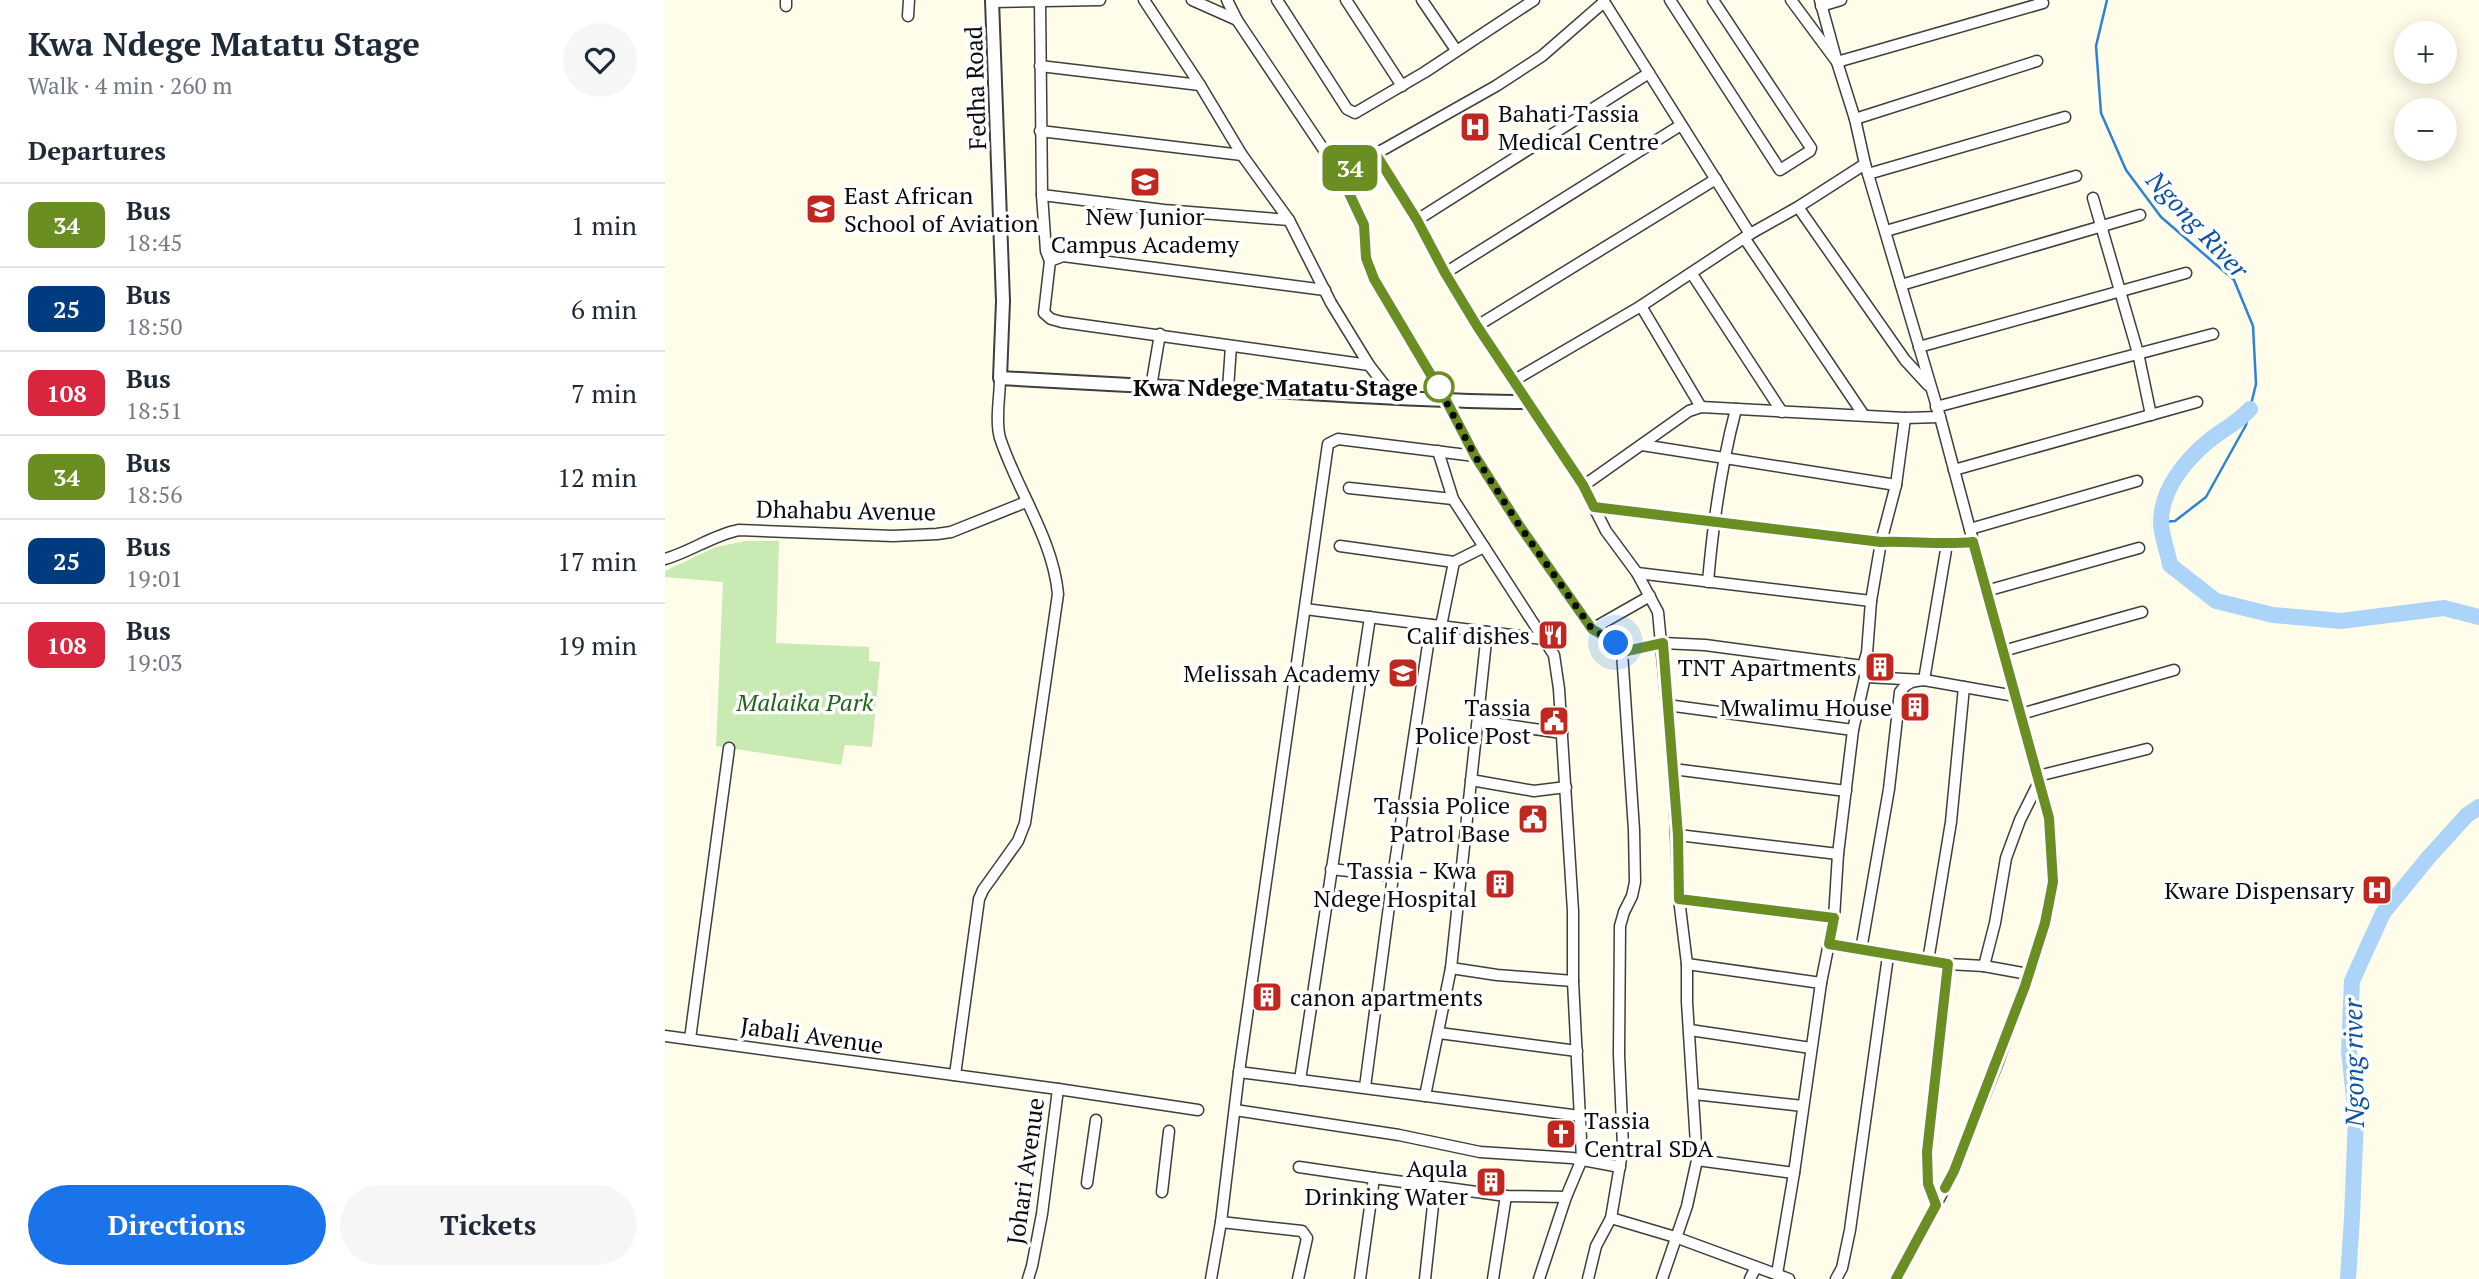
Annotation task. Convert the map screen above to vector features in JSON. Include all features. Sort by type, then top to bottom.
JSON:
[{"type":"street","points":[[908,16],[909,0]]},
{"type":"street","points":[[1043,0],[1040,131],[1046,251],[1050,261],[1044,313],[1047,317],[1062,322],[1369,365]]},
{"type":"street","points":[[992,1],[1100,0]]},
{"type":"street","points":[[1144,0],[1201,85],[1242,155],[1289,220],[1325,290],[1369,365],[1393,396]]},
{"type":"street","points":[[1192,0],[1237,20]]},
{"type":"street","points":[[1227,0],[1237,20],[1340,174],[1364,225],[1366,258],[1374,279],[1447,402],[1475,456],[1519,525],[1592,629],[1616,643],[1622,652],[1635,882],[1620,926],[1619,1055],[1623,1139],[1621,1167],[1611,1218],[1596,1246],[1588,1279]]},
{"type":"street","points":[[1277,0],[1350,113],[1357,112],[1402,86],[1534,0]]},
{"type":"street","points":[[1346,0],[1402,86]]},
{"type":"street","points":[[1422,0],[1456,50]]},
{"type":"street","points":[[1670,0],[1780,170],[1811,148],[1713,0]]},
{"type":"street","points":[[1791,0],[1837,62]]},
{"type":"street","points":[[1841,0],[1820,3],[1887,231],[2039,779],[2049,818],[2053,882],[2045,923],[1988,1087],[1954,1171],[1896,1279]]},
{"type":"street","name":"Fedha Road","points":[[992,1],[1003,301],[1000,378]]},
{"type":"street","points":[[1340,174],[1496,86],[1542,56],[1604,1],[1716,179],[1747,236],[1863,414]]},
{"type":"street","points":[[1837,62],[2043,3]]},
{"type":"street","points":[[1855,119],[2037,61]]},
{"type":"street","points":[[1040,66],[1201,85]]},
{"type":"street","points":[[1417,220],[1649,73]]},
{"type":"street","points":[[1513,381],[1641,306],[1805,201],[1867,169],[2065,117]]},
{"type":"street","points":[[1445,273],[1681,125]]},
{"type":"street","points":[[1040,131],[1242,155]]},
{"type":"street","points":[[1375,153],[1417,220],[1477,326],[1583,485],[1606,531],[1637,573],[1658,612],[1663,643],[1678,835],[1679,899],[1687,964],[1697,1160],[1688,1206],[1675,1237],[1665,1278]]},
{"type":"street","points":[[1887,231],[2076,176]]},
{"type":"street","points":[[1477,326],[1716,179]]},
{"type":"street","points":[[1042,195],[1164,210],[1289,220]]},
{"type":"street","points":[[2093,198],[2138,354],[2151,415]]},
{"type":"street","points":[[1798,207],[1905,360],[1929,386]]},
{"type":"street","points":[[1902,285],[2140,215]]},
{"type":"street","points":[[1050,261],[1063,256],[1325,290]]},
{"type":"street","points":[[1919,347],[2186,273]]},
{"type":"street","points":[[1692,274],[1782,412]]},
{"type":"street","points":[[1641,306],[1701,407]]},
{"type":"street","points":[[1151,387],[1160,334]]},
{"type":"street","points":[[1583,485],[1689,411],[1701,407],[1905,418],[1938,412],[2213,334]]},
{"type":"street","points":[[1228,388],[1231,346]]},
{"type":"street","points":[[954,1075],[978,905],[983,890],[1018,841],[1025,823],[1058,594],[1057,579],[1049,553],[999,436],[1000,378],[1393,396],[1447,402],[1526,402]]},
{"type":"street","points":[[1954,470],[2197,402]]},
{"type":"street","points":[[1708,582],[1713,522],[1724,457],[1736,409]]},
{"type":"street","points":[[1777,1274],[1821,983],[1834,918],[1838,854],[1853,730],[1867,653],[1871,601],[1881,542],[1896,485],[1905,418]]},
{"type":"street","points":[[1210,1279],[1221,1222],[1239,1072],[1328,444],[1338,439],[1475,456]]},
{"type":"street","points":[[1642,445],[1896,485]]},
{"type":"street","points":[[1439,451],[1453,499],[1554,655],[1562,733],[1573,911],[1573,981],[1582,1159],[1566,1197],[1539,1279]]},
{"type":"street","points":[[1970,529],[2137,481]]},
{"type":"street","points":[[1349,488],[1453,499]]},
{"type":"street","name":"Dhahabu Avenue","points":[[665,559],[739,530],[893,536],[951,532],[1026,502]]},
{"type":"street","points":[[1594,507],[1881,542],[1973,542]]},
{"type":"street","points":[[1924,680],[1947,544]]},
{"type":"street","points":[[1340,546],[1454,562],[1484,547]]},
{"type":"street","points":[[1986,591],[2139,548]]},
{"type":"street","points":[[1365,1087],[1393,876],[1436,625],[1454,562]]},
{"type":"street","points":[[1637,573],[1871,601]]},
{"type":"street","points":[[1592,629],[1650,596]]},
{"type":"street","points":[[1305,609],[1543,639]]},
{"type":"street","points":[[2003,651],[2142,612]]},
{"type":"street","points":[[1300,1080],[1370,617]]},
{"type":"street","points":[[1425,1096],[1451,968],[1487,632]]},
{"type":"street","points":[[1622,652],[1663,643],[1705,645],[2015,696]]},
{"type":"street","points":[[2021,714],[2173,670]]},
{"type":"street","points":[[1861,950],[1889,789],[1899,695],[1910,682],[1924,680]]},
{"type":"street","points":[[1929,961],[1951,822],[1963,687]]},
{"type":"street","points":[[1667,705],[1853,730]]},
{"type":"street","points":[[1478,721],[1562,733]]},
{"type":"street","points":[[690,1039],[729,748]]},
{"type":"street","points":[[1984,966],[1995,923],[2006,858],[2039,779],[2147,749]]},
{"type":"street","points":[[1673,769],[1846,792]]},
{"type":"street","points":[[1471,780],[1534,791],[1566,787]]},
{"type":"street","points":[[1678,835],[1838,854]]},
{"type":"street","points":[[1331,869],[1393,876]]},
{"type":"street","points":[[1679,899],[1834,918]]},
{"type":"street","points":[[1829,944],[1888,956],[1984,966],[2028,974]]},
{"type":"street","points":[[1836,1279],[1842,1268],[1850,1230],[1888,956]]},
{"type":"street","points":[[1687,964],[1821,983]]},
{"type":"street","points":[[1936,1205],[1928,1184],[1927,1152],[1948,964]]},
{"type":"street","points":[[1451,968],[1573,981]]},
{"type":"street","points":[[1690,1030],[1811,1048]]},
{"type":"street","points":[[1439,1033],[1577,1051]]},
{"type":"street","name":"Jabali Avenue","points":[[665,1036],[954,1075]]},
{"type":"street","points":[[1239,1072],[1580,1116]]},
{"type":"street","name":"Johari Avenue","points":[[954,1075],[1058,1089],[1042,1214],[1028,1279]]},
{"type":"street","points":[[1058,1089],[1198,1110]]},
{"type":"street","points":[[1694,1094],[1803,1106]]},
{"type":"street","points":[[1235,1110],[1399,1135],[1480,1152],[1582,1159],[1621,1167]]},
{"type":"street","points":[[1087,1183],[1096,1120]]},
{"type":"street","points":[[1162,1192],[1169,1131]]},
{"type":"street","points":[[1697,1160],[1794,1173]]},
{"type":"street","points":[[1299,1167],[1506,1196],[1566,1197]]},
{"type":"street","points":[[1360,1279],[1374,1178]]},
{"type":"street","points":[[1425,1279],[1435,1187]]},
{"type":"street","points":[[1493,1279],[1506,1196]]},
{"type":"street","points":[[1611,1218],[1675,1237],[1789,1279]]},
{"type":"street","points":[[1221,1222],[1298,1230],[1304,1233],[1307,1238],[1298,1279]]},
{"type":"street","points":[[1750,1279],[1756,1267]]},
{"type":"green space","name":"Malaika Park","points":[[746,541],[779,541],[776,643],[869,647],[869,661],[880,662],[872,747],[845,745],[841,765],[716,746],[723,582],[665,577],[665,571],[716,547]]},
{"type":"waterway","name":"Ngong River","points":[[2107,0],[2096,46],[2101,113],[2126,170],[2161,217],[2234,280],[2253,326],[2256,384],[2246,425],[2206,497],[2175,521],[2161,522]]},
{"type":"waterway","name":"Ngong river","points":[[2250,409],[2202,447],[2184,465],[2170,487],[2165,498],[2161,522],[2170,565],[2216,601],[2273,615],[2341,621],[2444,608],[2479,617]]},
{"type":"waterway","name":"Ngong river","points":[[2348,1279],[2356,1118],[2349,1051],[2352,981],[2383,913],[2428,858],[2467,815],[2479,807]]},
{"type":"bus line","name":"34","points":[[1896,1279],[1936,1205],[1926,1171],[1948,964],[1829,944],[1834,918],[1679,899],[1678,835],[1663,670],[1663,643],[1622,652],[1620,646],[1592,629],[1519,525],[1475,456],[1368,264],[1364,225],[1340,174],[1375,153],[1417,220],[1477,326],[1583,485],[1594,507],[1881,542],[1973,542],[2049,818],[2053,882],[2045,923],[2025,986],[1998,1062],[1945,1188]]},
{"type":"place","name":"Bahati Tassia Medical Centre","points":[[1475,127]]},
{"type":"place","name":"New Junior Campus Academy","points":[[1145,182]]},
{"type":"place","name":"East African School of Aviation","points":[[821,209]]},
{"type":"place","name":"Kwa Ndege Matatu Stage","points":[[1439,387]]},
{"type":"place","name":"Calif dishes","points":[[1553,635]]},
{"type":"place","name":"TNT Apartments","points":[[1880,667]]},
{"type":"place","name":"Melissah Academy","points":[[1403,673]]},
{"type":"place","name":"Mwalimu House","points":[[1915,707]]},
{"type":"place","name":"Tassia Police Post","points":[[1554,721]]},
{"type":"place","name":"Tassia Police Patrol Base","points":[[1533,819]]},
{"type":"place","name":"Tassia - Kwa Ndege Hospital","points":[[1500,884]]},
{"type":"place","name":"Kware Dispensary","points":[[2377,890]]},
{"type":"place","name":"canon apartments","points":[[1267,997]]},
{"type":"place","name":"Tassia Central SDA","points":[[1561,1134]]},
{"type":"place","name":"Aqula Drinking Water","points":[[1491,1182]]},
{"type":"route","points":[[1439,387],[1434,379],[1475,456],[1519,525],[1592,629],[1616,643]]}]
